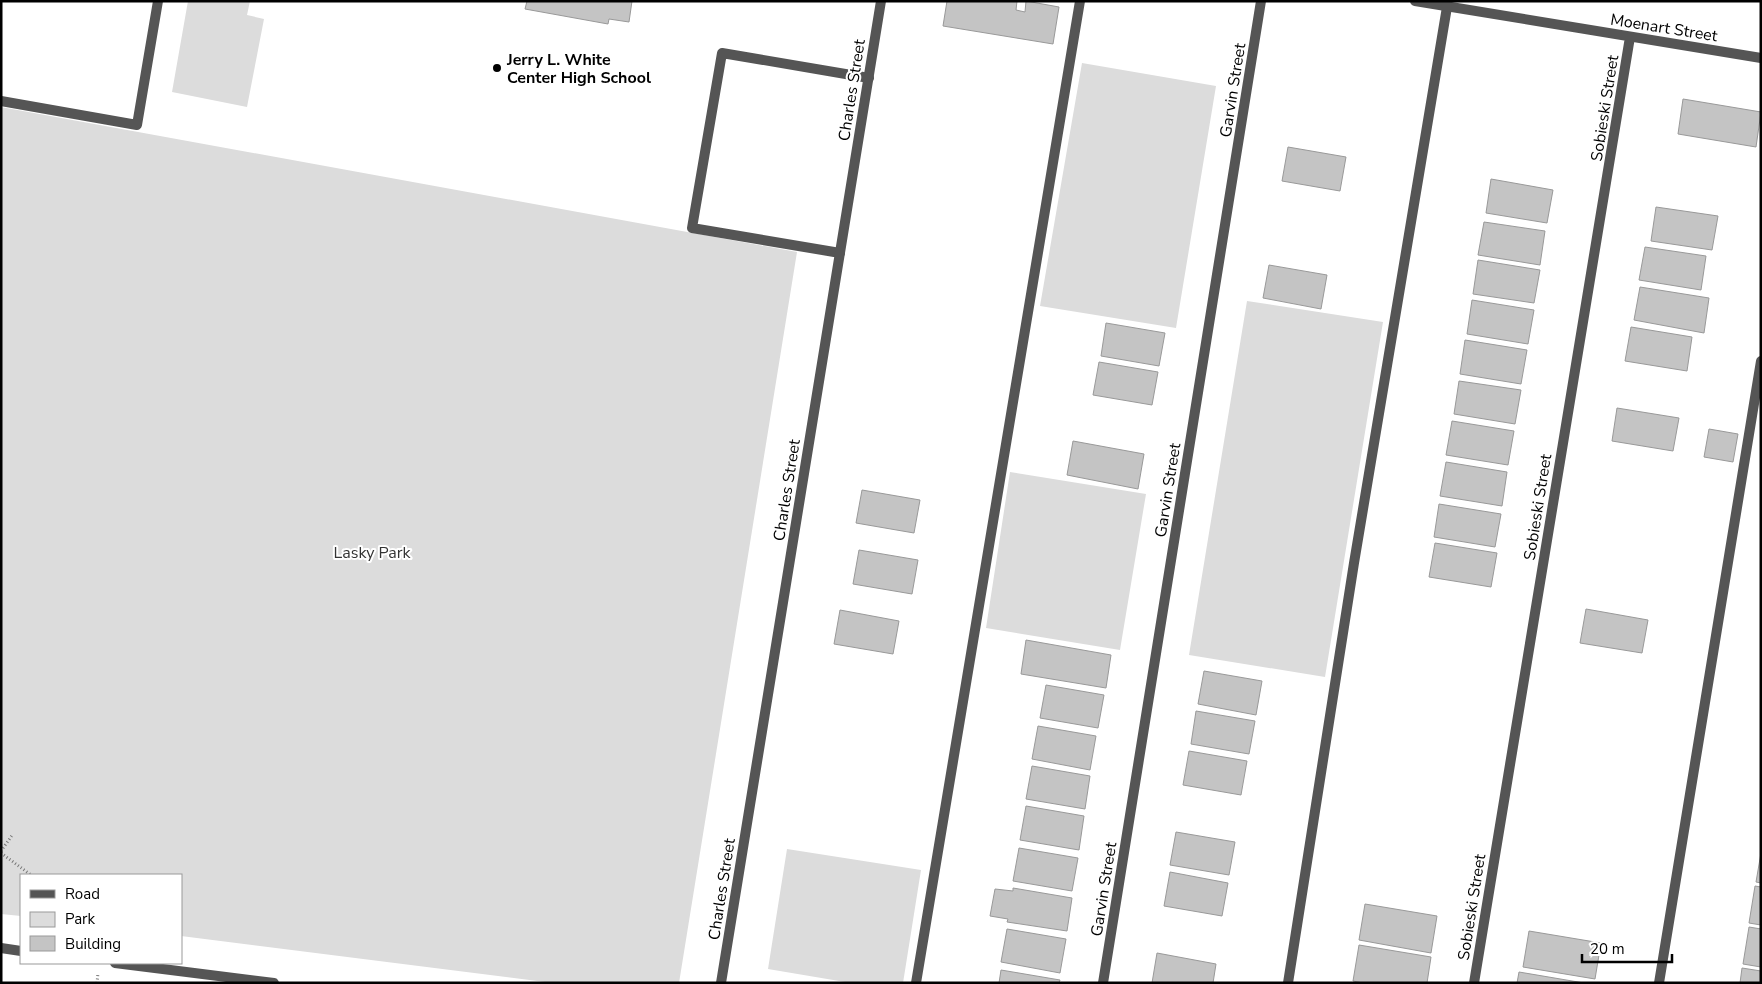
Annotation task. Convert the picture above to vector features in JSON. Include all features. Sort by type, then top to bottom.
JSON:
[{"type":"street","points":[[1,100],[136,125],[158,1]]},
{"type":"street","name":"Charles Street","points":[[721,983],[881,1]]},
{"type":"street","points":[[916,983],[1080,1]]},
{"type":"street","name":"Garvin Street","points":[[1103,983],[1262,1]]},
{"type":"street","name":"Moenart Street","points":[[1415,1],[1761,58]]},
{"type":"street","points":[[1288,983],[1354,563],[1447,6]]},
{"type":"street","name":"Sobieski Street","points":[[1474,983],[1630,36]]},
{"type":"street","points":[[840,253],[692,228],[722,53],[868,78]]},
{"type":"street","points":[[1659,983],[1761,361]]},
{"type":"street","points":[[1,948],[20,951]]},
{"type":"street","points":[[123,964],[274,983]]},
{"type":"path","points":[[13,834],[1,852],[30,874]]},
{"type":"green space","points":[[188,1],[250,1],[247,15],[264,19],[247,107],[172,92]]},
{"type":"green space","points":[[1082,63],[1216,86],[1176,328],[1040,306]]},
{"type":"green space","name":"Lasky Park","points":[[1,107],[797,252],[679,983],[553,983],[182,936],[182,874],[20,874],[20,916],[1,914]]},
{"type":"green space","points":[[1247,301],[1383,322],[1325,677],[1189,655]]},
{"type":"green space","points":[[1010,472],[1146,494],[1120,650],[986,628]]},
{"type":"green space","points":[[787,849],[921,870],[903,983],[851,983],[768,969]]},
{"type":"building","points":[[527,1],[632,1],[629,22],[609,19],[608,24],[525,9]]},
{"type":"building","points":[[947,1],[1017,1],[1016,10],[1025,12],[1026,1],[1059,7],[1053,44],[943,26]]},
{"type":"building","points":[[1683,99],[1761,112],[1756,147],[1678,134]]},
{"type":"building","points":[[1288,147],[1346,157],[1340,191],[1282,181]]},
{"type":"building","points":[[1491,179],[1553,190],[1547,223],[1486,213]]},
{"type":"building","points":[[1656,207],[1718,216],[1712,250],[1651,241]]},
{"type":"building","points":[[1484,222],[1545,231],[1540,265],[1478,255]]},
{"type":"building","points":[[1645,247],[1706,256],[1701,290],[1639,280]]},
{"type":"building","points":[[1478,260],[1540,270],[1534,303],[1473,294]]},
{"type":"building","points":[[1269,265],[1327,275],[1321,309],[1263,298]]},
{"type":"building","points":[[1640,287],[1709,298],[1704,333],[1634,320]]},
{"type":"building","points":[[1472,300],[1534,310],[1528,344],[1467,334]]},
{"type":"building","points":[[1106,323],[1165,333],[1159,366],[1101,356]]},
{"type":"building","points":[[1631,327],[1692,337],[1687,371],[1625,361]]},
{"type":"building","points":[[1465,340],[1527,350],[1521,384],[1460,374]]},
{"type":"building","points":[[1099,362],[1158,372],[1152,405],[1093,395]]},
{"type":"building","points":[[1459,381],[1521,390],[1515,424],[1454,414]]},
{"type":"building","points":[[1617,408],[1679,418],[1673,451],[1612,441]]},
{"type":"building","points":[[1452,421],[1514,431],[1508,465],[1446,455]]},
{"type":"building","points":[[1709,429],[1738,434],[1733,462],[1704,457]]},
{"type":"building","points":[[1073,441],[1144,454],[1138,489],[1067,475]]},
{"type":"building","points":[[1446,462],[1507,472],[1502,506],[1440,496]]},
{"type":"building","points":[[862,490],[920,500],[914,533],[856,523]]},
{"type":"building","points":[[1439,504],[1501,514],[1495,547],[1434,537]]},
{"type":"building","points":[[1435,543],[1497,553],[1491,587],[1429,577]]},
{"type":"building","points":[[859,550],[918,560],[912,594],[853,584]]},
{"type":"building","points":[[1586,609],[1648,620],[1642,653],[1580,643]]},
{"type":"building","points":[[840,610],[899,621],[893,654],[834,644]]},
{"type":"building","points":[[1026,640],[1111,655],[1106,688],[1021,674]]},
{"type":"building","points":[[1204,671],[1262,681],[1256,715],[1198,704]]},
{"type":"building","points":[[1046,685],[1104,695],[1098,728],[1040,718]]},
{"type":"building","points":[[1196,711],[1255,721],[1249,754],[1191,744]]},
{"type":"building","points":[[1038,726],[1096,736],[1090,770],[1032,759]]},
{"type":"building","points":[[1189,751],[1247,761],[1241,795],[1183,785]]},
{"type":"building","points":[[1032,766],[1090,776],[1085,809],[1026,799]]},
{"type":"building","points":[[1026,806],[1084,816],[1079,850],[1020,840]]},
{"type":"building","points":[[1176,832],[1235,842],[1229,875],[1170,865]]},
{"type":"building","points":[[1019,848],[1078,858],[1072,891],[1013,881]]},
{"type":"building","points":[[1761,853],[1761,883],[1756,882]]},
{"type":"building","points":[[1170,872],[1228,883],[1222,916],[1164,906]]},
{"type":"building","points":[[1755,886],[1761,887],[1761,925],[1749,923]]},
{"type":"building","points":[[1013,888],[1072,898],[1067,931],[1007,922],[1008,919],[990,916],[995,889],[1013,891]]},
{"type":"building","points":[[1365,904],[1437,916],[1431,953],[1359,940]]},
{"type":"building","points":[[1749,927],[1761,929],[1761,967],[1743,964]]},
{"type":"building","points":[[1007,929],[1066,939],[1060,973],[1001,962]]},
{"type":"building","points":[[1529,931],[1601,943],[1595,979],[1523,967]]},
{"type":"building","points":[[1359,945],[1431,957],[1427,983],[1363,983],[1353,981]]},
{"type":"building","points":[[1157,953],[1216,964],[1213,983],[1152,983]]},
{"type":"building","points":[[1742,968],[1761,971],[1761,983],[1740,983]]},
{"type":"building","points":[[1001,970],[1060,980],[1059,983],[999,983]]},
{"type":"building","points":[[1519,972],[1584,983],[1517,983]]},
{"type":"place","name":"Jerry L. White Center High School","points":[[497,68]]}]
